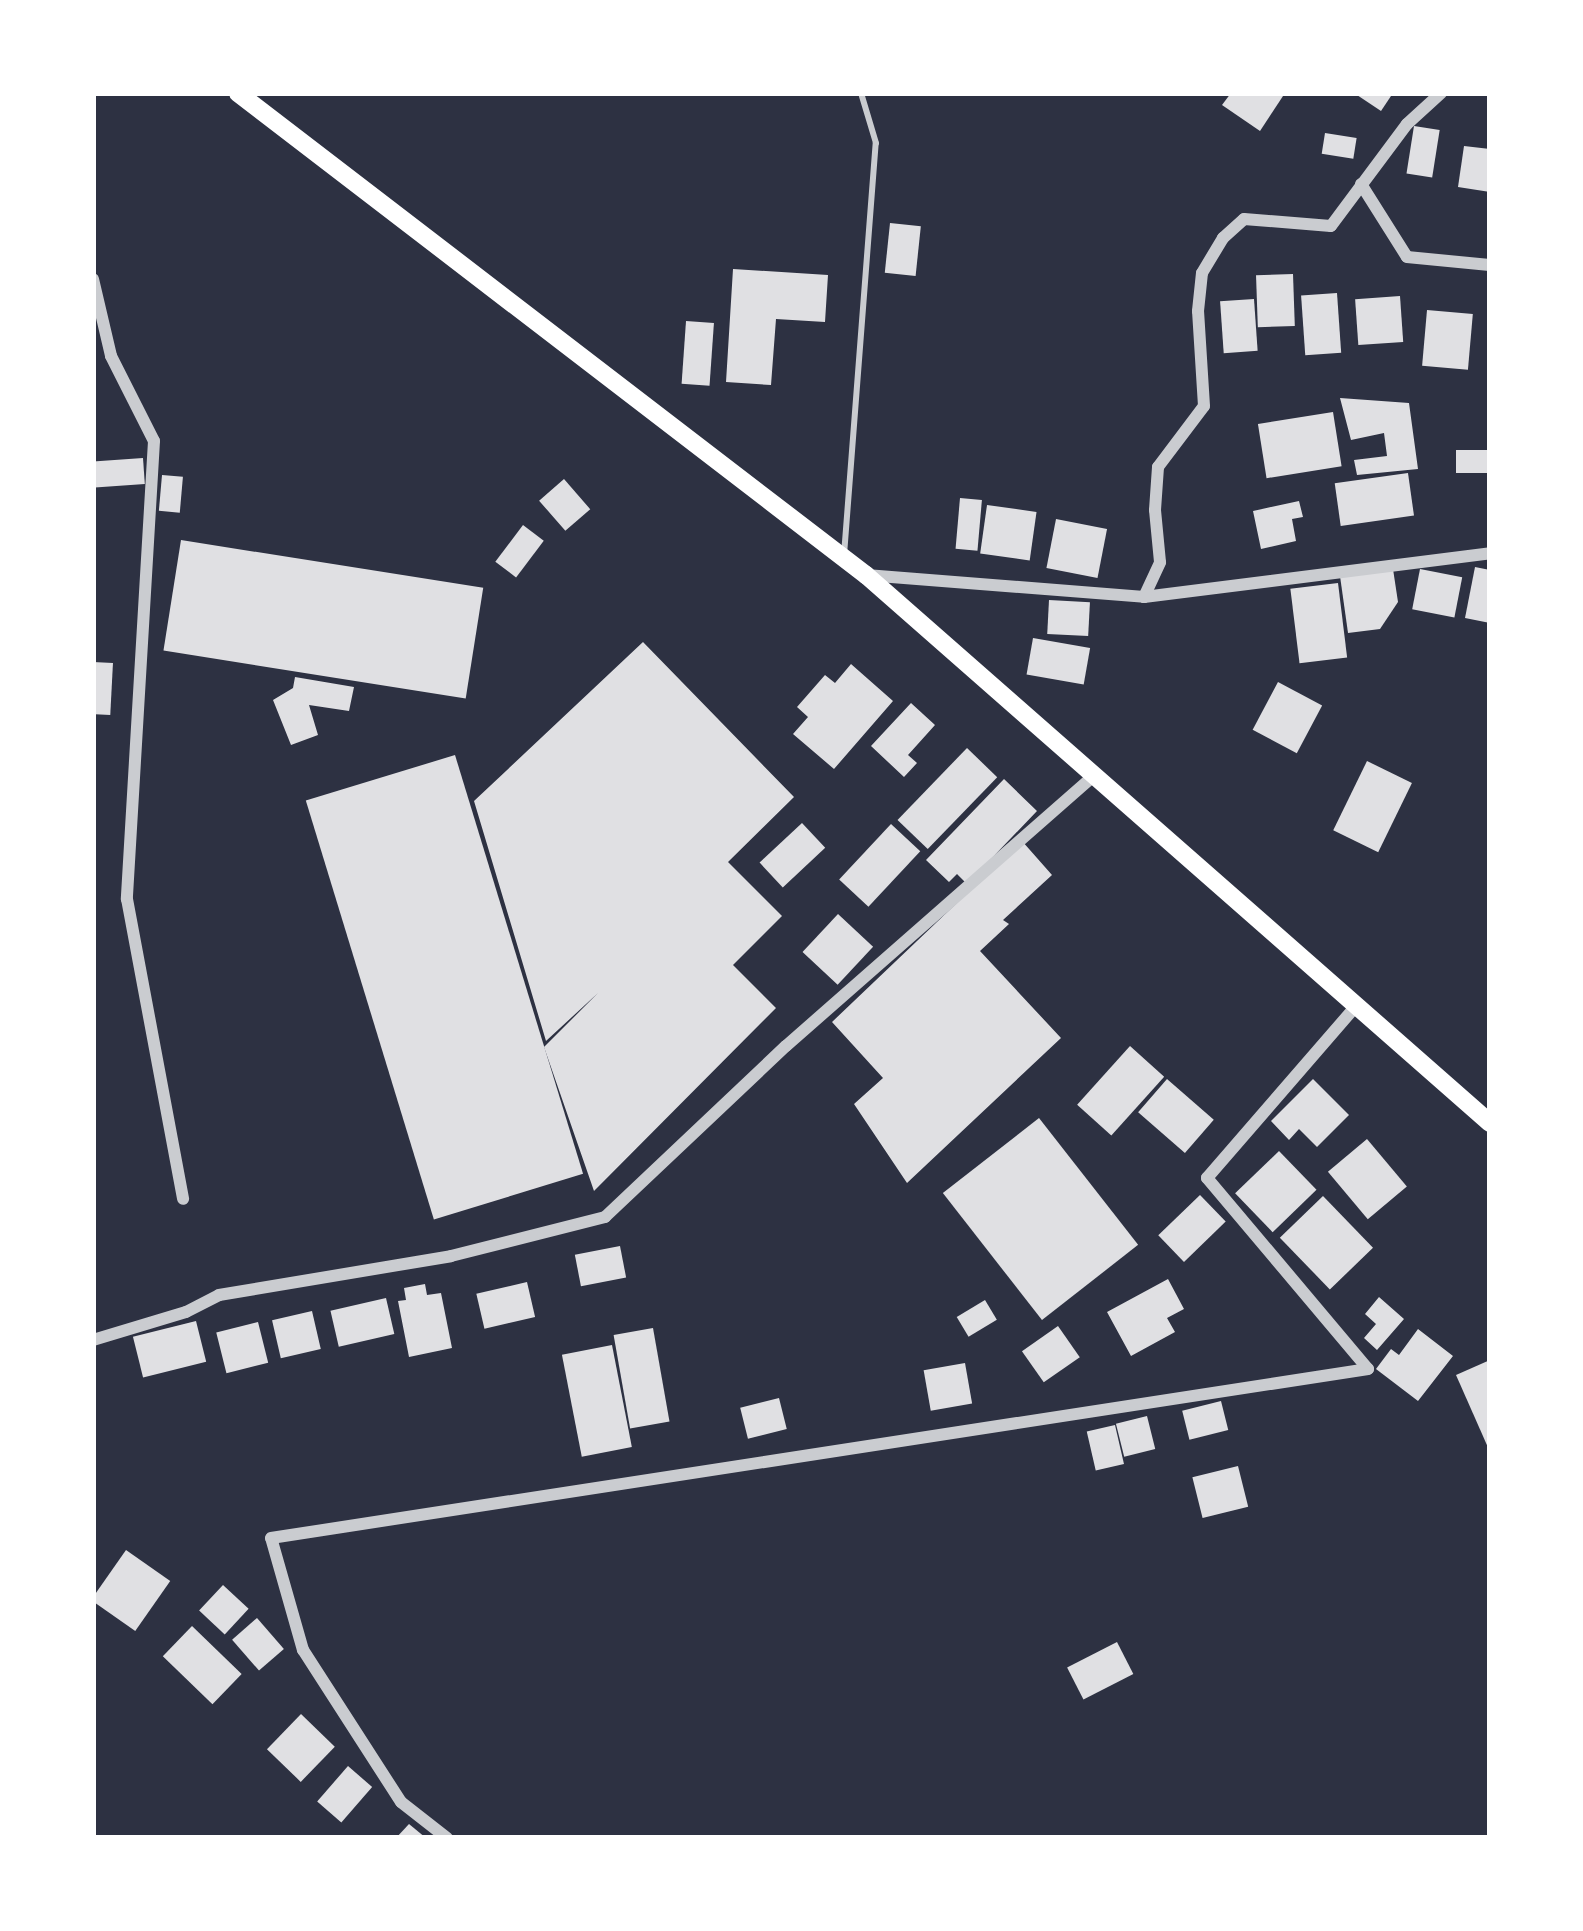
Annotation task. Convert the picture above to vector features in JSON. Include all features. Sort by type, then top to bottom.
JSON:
[{"type":"main road","points":[[238,93],[866,575],[1490,1124]]},
{"type":"street","points":[[1144,597],[1160,562],[1154,510],[1159,467],[1204,406],[1198,311],[1202,273],[1222,238],[1244,219],[1331,226],[1407,124],[1441,93]]},
{"type":"street","points":[[1361,184],[1407,257],[1490,265]]},
{"type":"street","points":[[93,279],[111,356],[154,441],[127,898],[183,1199]]},
{"type":"street","points":[[866,575],[1144,597],[1490,553]]},
{"type":"street","points":[[93,1340],[186,1312],[220,1295],[451,1256],[605,1217],[786,1046],[1094,775]]},
{"type":"street","points":[[447,1838],[400,1802],[303,1650],[272,1538],[1368,1369],[1207,1178],[1356,1006]]},
{"type":"lane","points":[[844,558],[876,143],[861,93]]},
{"type":"building","points":[[1231,93],[1285,93],[1260,131],[1222,105]]},
{"type":"building","points":[[1354,93],[1393,93],[1381,111]]},
{"type":"building","points":[[1414,126],[1440,130],[1432,177],[1406,173]]},
{"type":"building","points":[[1325,133],[1357,138],[1353,159],[1322,154]]},
{"type":"building","points":[[1464,146],[1490,149],[1490,192],[1458,187]]},
{"type":"building","points":[[890,223],[921,226],[916,276],[885,273]]},
{"type":"building","points":[[733,269],[828,275],[825,322],[776,319],[771,385],[726,382]]},
{"type":"building","points":[[1293,274],[1295,326],[1258,327],[1256,275]]},
{"type":"building","points":[[1337,293],[1341,353],[1305,355],[1301,296]]},
{"type":"building","points":[[1400,296],[1403,342],[1358,345],[1355,299]]},
{"type":"building","points":[[1254,299],[1258,351],[1224,353],[1220,301]]},
{"type":"building","points":[[1427,310],[1473,314],[1468,370],[1422,366]]},
{"type":"building","points":[[686,321],[714,323],[710,386],[682,384]]},
{"type":"building","points":[[1340,398],[1409,403],[1418,469],[1357,475],[1354,460],[1387,456],[1384,433],[1351,440]]},
{"type":"building","points":[[1333,412],[1342,466],[1267,478],[1258,424]]},
{"type":"building","points":[[1456,450],[1490,450],[1490,473],[1456,473]]},
{"type":"building","points":[[143,458],[145,484],[95,487],[93,461]]},
{"type":"building","points":[[1408,473],[1414,516],[1341,526],[1335,483]]},
{"type":"building","points":[[162,475],[183,477],[180,513],[159,511]]},
{"type":"building","points":[[564,479],[590,509],[565,531],[539,501]]},
{"type":"building","points":[[960,498],[982,500],[977,551],[956,549]]},
{"type":"building","points":[[1299,501],[1303,517],[1292,519],[1296,541],[1261,549],[1253,511]]},
{"type":"building","points":[[987,505],[1037,512],[1030,560],[980,554]]},
{"type":"building","points":[[1056,519],[1107,529],[1098,578],[1046,568]]},
{"type":"building","points":[[523,525],[544,541],[516,577],[495,562]]},
{"type":"building","points":[[181,540],[483,588],[466,698],[163,651]]},
{"type":"building","points":[[1475,567],[1490,570],[1490,623],[1465,618]]},
{"type":"building","points":[[1393,569],[1398,602],[1380,629],[1348,633],[1340,576]]},
{"type":"building","points":[[1420,569],[1462,577],[1454,617],[1412,609]]},
{"type":"building","points":[[1338,583],[1347,657],[1299,663],[1290,589]]},
{"type":"building","points":[[1049,600],[1090,602],[1088,636],[1047,634]]},
{"type":"building","points":[[1033,638],[1090,648],[1084,685],[1027,674]]},
{"type":"building","points":[[643,642],[794,797],[728,862],[782,916],[733,965],[776,1008],[594,1191],[544,1047],[598,993],[546,1041],[474,801]]},
{"type":"building","points":[[93,662],[113,663],[110,715],[93,714]]},
{"type":"building","points":[[851,664],[893,701],[834,769],[793,734],[808,717],[797,707],[825,675],[835,683]]},
{"type":"building","points":[[295,677],[354,687],[349,711],[309,705],[318,735],[291,745],[273,700],[293,688]]},
{"type":"building","points":[[1278,682],[1322,705],[1297,753],[1253,730]]},
{"type":"building","points":[[911,703],[935,725],[908,755],[917,763],[904,777],[871,746]]},
{"type":"building","points":[[967,748],[997,777],[928,849],[898,820]]},
{"type":"building","points":[[455,755],[583,1174],[434,1219],[306,801]]},
{"type":"building","points":[[1367,761],[1412,783],[1378,852],[1333,830]]},
{"type":"building","points":[[1004,779],[1037,811],[967,884],[957,874],[949,882],[926,860]]},
{"type":"building","points":[[802,823],[825,848],[783,887],[760,863]]},
{"type":"building","points":[[891,824],[920,851],[868,907],[839,880]]},
{"type":"building","points":[[1022,841],[1052,875],[1003,920],[1009,924],[980,951],[1061,1038],[907,1183],[854,1104],[883,1078],[832,1022]]},
{"type":"building","points":[[838,914],[873,947],[838,985],[803,952]]},
{"type":"building","points":[[1130,1046],[1164,1077],[1111,1135],[1077,1105]]},
{"type":"building","points":[[1167,1079],[1214,1120],[1185,1153],[1138,1112]]},
{"type":"building","points":[[1313,1079],[1349,1115],[1317,1147],[1299,1129],[1289,1140],[1271,1121]]},
{"type":"building","points":[[1039,1118],[1138,1245],[1042,1320],[943,1193]]},
{"type":"building","points":[[1367,1139],[1407,1186],[1368,1219],[1328,1172]]},
{"type":"building","points":[[1279,1151],[1317,1190],[1273,1232],[1235,1193]]},
{"type":"building","points":[[1200,1195],[1226,1222],[1184,1262],[1158,1235]]},
{"type":"building","points":[[1323,1196],[1373,1248],[1330,1289],[1280,1238]]},
{"type":"building","points":[[620,1246],[626,1277],[581,1286],[575,1255]]},
{"type":"building","points":[[1168,1279],[1184,1309],[1167,1318],[1175,1332],[1131,1356],[1107,1312]]},
{"type":"building","points":[[527,1282],[535,1317],[484,1329],[476,1294]]},
{"type":"building","points":[[425,1284],[427,1295],[441,1293],[452,1348],[409,1357],[398,1301],[406,1300],[404,1288]]},
{"type":"building","points":[[1379,1297],[1404,1319],[1377,1350],[1364,1338],[1376,1324],[1365,1314]]},
{"type":"building","points":[[386,1298],[394,1334],[339,1347],[330,1311]]},
{"type":"building","points":[[985,1300],[997,1320],[969,1337],[957,1317]]},
{"type":"building","points":[[312,1311],[321,1349],[281,1358],[272,1320]]},
{"type":"building","points":[[196,1321],[206,1362],[143,1377],[133,1337]]},
{"type":"building","points":[[258,1322],[268,1363],[226,1373],[216,1332]]},
{"type":"building","points":[[1058,1326],[1080,1357],[1044,1382],[1022,1351]]},
{"type":"building","points":[[653,1328],[669,1422],[630,1429],[614,1335]]},
{"type":"building","points":[[1418,1329],[1453,1356],[1418,1401],[1376,1369],[1391,1349],[1399,1355]]},
{"type":"building","points":[[612,1345],[632,1447],[582,1457],[562,1355]]},
{"type":"building","points":[[1490,1360],[1490,1452],[1456,1375]]},
{"type":"building","points":[[965,1363],[972,1403],[931,1411],[924,1370]]},
{"type":"building","points":[[779,1398],[787,1429],[748,1439],[740,1408]]},
{"type":"building","points":[[1221,1401],[1228,1430],[1189,1440],[1182,1411]]},
{"type":"building","points":[[1147,1416],[1155,1449],[1124,1457],[1116,1424]]},
{"type":"building","points":[[1115,1425],[1124,1464],[1096,1470],[1087,1432]]},
{"type":"building","points":[[1238,1466],[1248,1507],[1203,1518],[1192,1477]]},
{"type":"building","points":[[126,1550],[170,1581],[135,1631],[93,1601]]},
{"type":"building","points":[[223,1585],[249,1609],[225,1634],[199,1611]]},
{"type":"building","points":[[257,1618],[284,1649],[259,1671],[232,1640]]},
{"type":"building","points":[[192,1626],[242,1674],[212,1704],[163,1656]]},
{"type":"building","points":[[1117,1642],[1133,1674],[1083,1699],[1067,1667]]},
{"type":"building","points":[[301,1714],[335,1747],[301,1782],[267,1749]]},
{"type":"building","points":[[348,1766],[372,1787],[341,1822],[317,1801]]},
{"type":"building","points":[[409,1824],[426,1838],[396,1838]]}]
